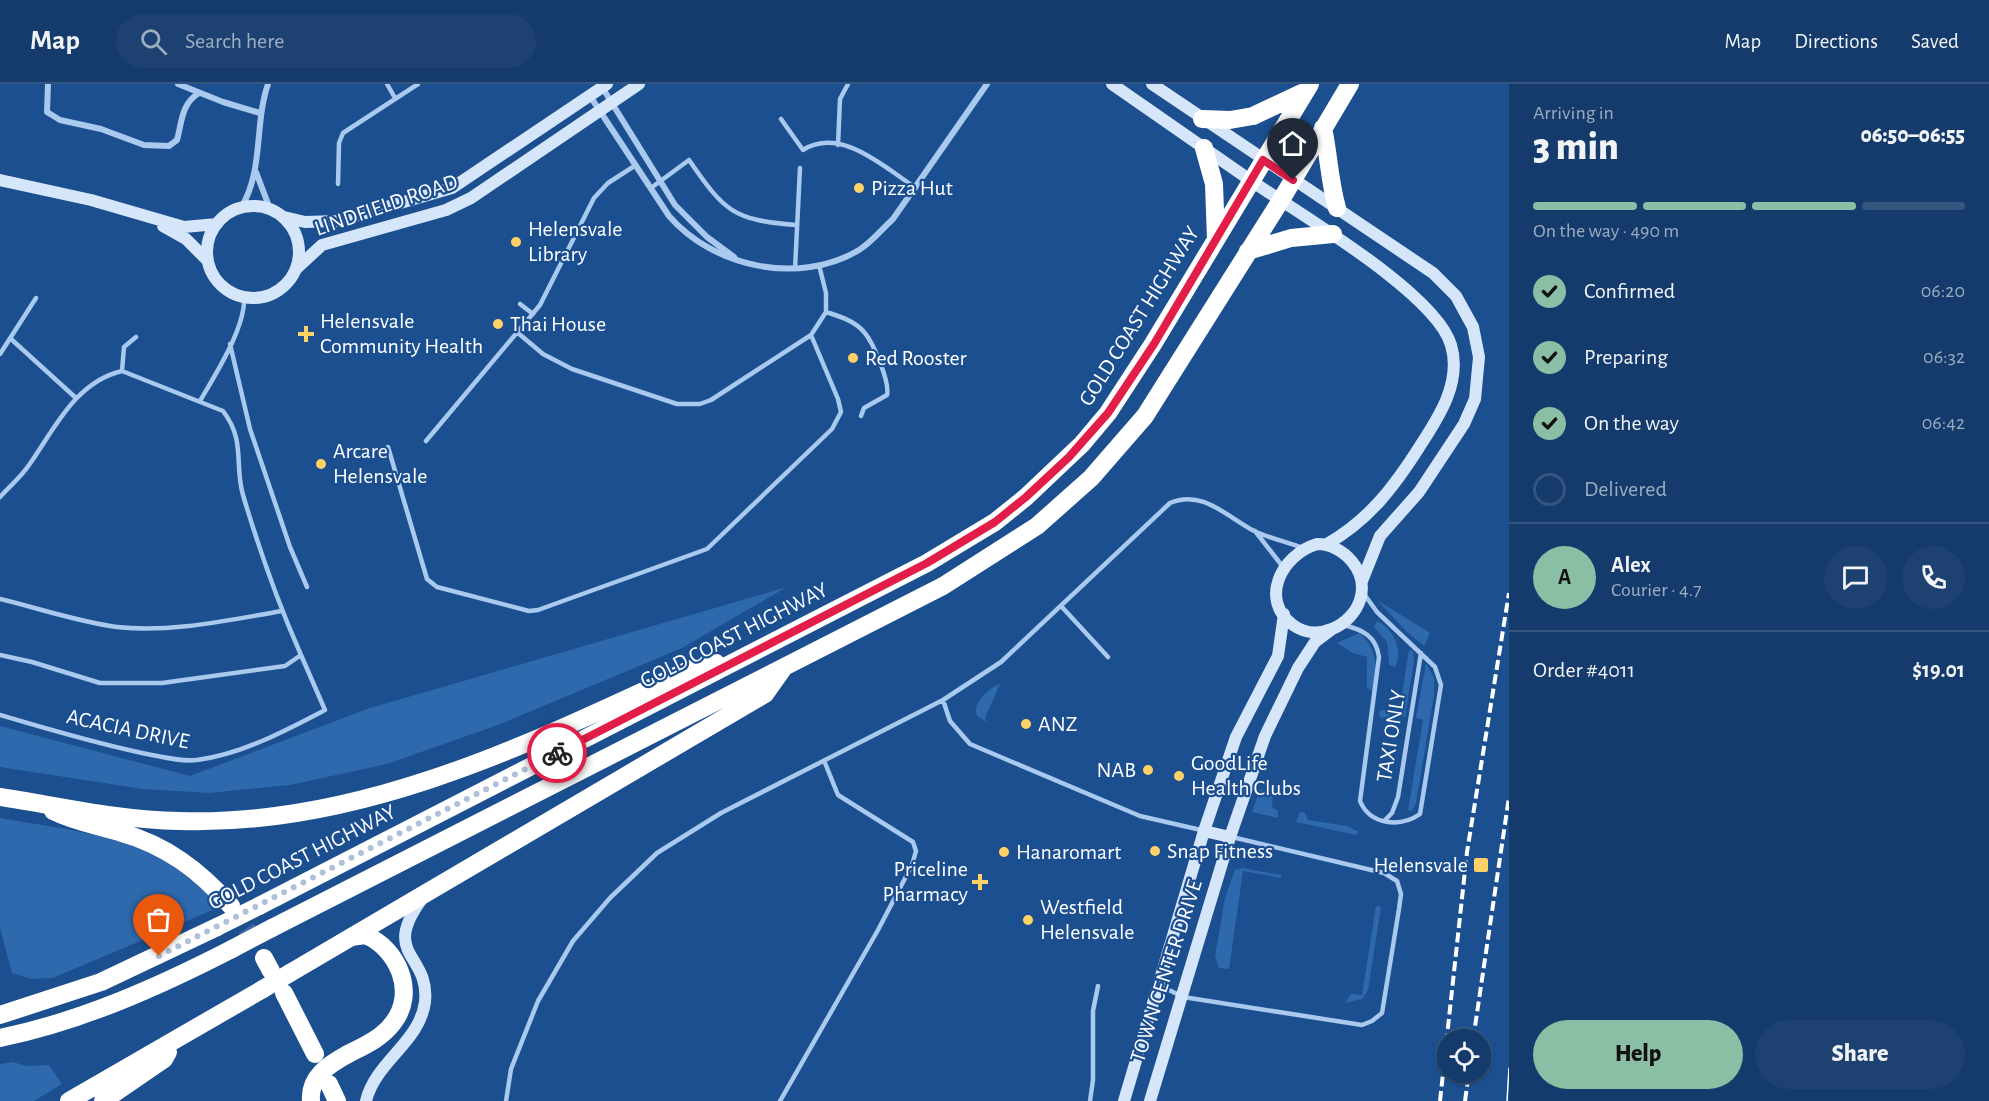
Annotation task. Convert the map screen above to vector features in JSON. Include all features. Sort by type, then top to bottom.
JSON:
[{"type":"highway","points":[[0,1016],[2,1037],[65,1021],[167,982],[977,566],[1037,526],[1091,478],[1145,416],[1173,376],[1350,84]]},
{"type":"highway","points":[[1202,119],[1230,120],[1253,116],[1308,87]]},
{"type":"highway","name":"GOLD COAST HIGHWAY","points":[[0,1016],[101,982],[217,927],[744,657],[959,545],[995,522],[1069,457],[1108,413],[1154,344],[1308,87]]},
{"type":"highway","points":[[1323,128],[1329,155],[1328,176],[1337,208]]},
{"type":"highway","points":[[1204,148],[1214,184],[1216,239]]},
{"type":"highway","points":[[1248,251],[1291,238],[1333,234]]},
{"type":"highway","points":[[0,797],[142,819],[179,822],[264,819],[334,807],[420,782],[502,752],[692,669],[744,657]]},
{"type":"highway","points":[[69,1101],[765,694],[785,666]]},
{"type":"highway","points":[[35,802],[74,822],[118,832],[164,849],[197,870],[231,906]]},
{"type":"highway","points":[[311,1101],[311,1087],[319,1075],[388,1029],[401,1009],[404,993],[397,965],[388,950],[369,936],[359,934],[351,937]]},
{"type":"highway","points":[[284,993],[315,1054]]},
{"type":"highway","points":[[103,1101],[164,1059],[175,1040]]},
{"type":"highway","points":[[329,1084],[337,1101]]},
{"type":"street","points":[[48,84],[47,112],[69,123],[101,129],[144,145],[168,146],[177,141],[182,113],[189,99],[199,93]]},
{"type":"street","points":[[178,84],[260,113]]},
{"type":"street","points":[[241,208],[249,195],[256,171],[260,113],[268,84]]},
{"type":"street","name":"LINDFIELD ROAD","points":[[297,268],[322,245],[446,210],[471,198],[639,84]]},
{"type":"street","points":[[590,95],[651,188],[684,233],[722,256],[756,265],[795,269],[819,265],[860,249],[893,219],[987,84]]},
{"type":"street","points":[[1112,84],[1252,182],[1333,234],[1431,311],[1448,337],[1453,358],[1451,388],[1445,404],[1406,469],[1377,507],[1347,533],[1327,544],[1304,548],[1283,567],[1277,591],[1284,614],[1293,625],[1312,632],[1331,630],[1343,624],[1354,612],[1380,536],[1419,492],[1472,409],[1478,387],[1479,357],[1473,327],[1466,311],[1444,282],[1152,84]]},
{"type":"street","points":[[604,86],[612,103],[675,205],[693,224],[734,258]]},
{"type":"street","name":"LINDFIELD ROAD","points":[[284,217],[305,222],[338,221],[452,188],[604,86]]},
{"type":"street","points":[[256,171],[270,209]]},
{"type":"street","points":[[0,180],[91,200],[184,227],[217,224]]},
{"type":"street","points":[[152,219],[186,239],[208,261],[220,284],[244,297],[270,295],[281,289],[297,268],[298,241],[293,228],[284,217],[270,209],[256,206],[241,208],[228,214],[217,224],[209,241],[208,261]]},
{"type":"street","points":[[1327,544],[1351,560],[1362,587]]},
{"type":"street","name":"TOWN CENTER DRIVE","points":[[1124,1101],[1203,831],[1236,737],[1278,656],[1284,614]]},
{"type":"street","name":"TOWN CENTER DRIVE","points":[[1150,1101],[1159,1063],[1183,997],[1230,837],[1265,736],[1298,668],[1315,642],[1331,630]]},
{"type":"street","points":[[1203,831],[1230,837]]},
{"type":"street","points":[[366,1101],[379,1073],[416,1027],[423,1011],[424,988],[404,934],[410,915],[426,893]]},
{"type":"lane","points":[[387,84],[395,98]]},
{"type":"lane","points":[[338,184],[339,143],[343,133],[418,84]]},
{"type":"lane","points":[[838,145],[840,99],[848,84]]},
{"type":"lane","points":[[781,119],[803,150],[813,144],[855,147],[916,188]]},
{"type":"lane","points":[[651,188],[690,160],[715,198],[731,211],[746,219],[763,223],[796,225]]},
{"type":"lane","points":[[426,441],[533,314],[594,198],[608,183],[636,165]]},
{"type":"lane","points":[[795,269],[800,168]]},
{"type":"lane","points":[[518,333],[543,354],[572,369],[676,404],[700,404],[711,400],[811,335],[826,312],[826,293],[819,265]]},
{"type":"lane","points":[[200,401],[230,344],[245,308],[244,297]]},
{"type":"lane","points":[[0,354],[11,339],[19,321],[36,298]]},
{"type":"lane","points":[[520,304],[533,314]]},
{"type":"lane","points":[[826,312],[841,317],[866,333],[886,377],[887,395],[864,408],[861,416]]},
{"type":"lane","points":[[388,447],[427,579],[437,587],[529,611],[538,610],[707,549],[832,429],[841,412],[838,399],[811,335]]},
{"type":"lane","points":[[122,371],[124,347],[136,337]]},
{"type":"lane","points":[[11,339],[76,398]]},
{"type":"lane","points":[[230,344],[238,387],[250,429],[290,547],[308,586]]},
{"type":"lane","points":[[0,497],[27,468],[76,398],[112,373],[122,371],[223,411],[230,420],[241,459],[242,491],[282,611],[301,656],[285,666],[162,683],[100,683],[32,662],[0,655]]},
{"type":"lane","points":[[506,1101],[511,1069],[538,1000],[573,941],[610,898],[657,854],[692,831],[825,763],[898,721],[943,700],[1001,662],[1170,503],[1193,498],[1207,502],[1255,531],[1304,548]]},
{"type":"lane","points":[[1255,531],[1283,567]]},
{"type":"lane","points":[[1343,624],[1364,631],[1374,640],[1378,648],[1374,705],[1360,801],[1364,812],[1384,821],[1399,824],[1420,814],[1441,685],[1436,667],[1377,612],[1362,587]]},
{"type":"lane","points":[[0,600],[116,627],[141,628],[199,625],[282,611]]},
{"type":"lane","points":[[1061,606],[1108,657]]},
{"type":"lane","name":"TAXI ONLY","points":[[1384,821],[1392,813],[1398,797],[1421,652]]},
{"type":"lane","name":"ACACIA DRIVE","points":[[0,715],[108,746],[164,757],[194,760],[219,756],[255,744],[325,711],[301,656]]},
{"type":"lane","points":[[943,700],[951,721],[970,744],[1140,816],[1203,831]]},
{"type":"lane","points":[[780,1101],[878,930],[915,858],[913,842],[838,795],[825,763]]},
{"type":"lane","points":[[1159,985],[1183,997],[1362,1025],[1379,1017],[1384,1005],[1400,901],[1397,881],[1384,873],[1230,837]]},
{"type":"lane","points":[[1090,1101],[1093,1080],[1093,1011],[1098,986]]},
{"type":"shaded area","points":[[787,587],[682,648],[498,725],[387,764],[290,785],[209,793],[143,789],[0,767],[0,726],[190,776],[370,708]]},
{"type":"shaded area","points":[[1377,600],[1430,633],[1424,646],[1407,632]]},
{"type":"shaded area","points":[[1377,621],[1388,629],[1396,641],[1398,661],[1395,667],[1389,665],[1387,642],[1374,627]]},
{"type":"shaded area","points":[[1359,633],[1369,644],[1375,659],[1376,676],[1372,691],[1367,688],[1367,657],[1353,653],[1337,643]]},
{"type":"shaded area","points":[[1409,650],[1413,651],[1414,661],[1405,717],[1399,716],[1398,713],[1383,718],[1379,716],[1380,710],[1393,710],[1401,701]]},
{"type":"shaded area","points":[[1426,663],[1434,678],[1434,695],[1416,803],[1412,811],[1408,810],[1423,720],[1416,718]]},
{"type":"shaded area","points":[[1000,684],[985,718],[987,722],[977,716],[977,706],[986,692]]},
{"type":"shaded area","points":[[1260,789],[1273,794],[1272,807],[1278,811],[1278,818],[1252,812]]},
{"type":"shaded area","points":[[1300,812],[1305,813],[1308,820],[1347,826],[1359,832],[1356,835],[1296,822]]},
{"type":"shaded area","points":[[0,818],[97,835],[152,854],[188,878],[222,906],[53,978],[31,979],[12,973],[0,928]]},
{"type":"shaded area","points":[[1242,868],[1281,875],[1281,878],[1243,871],[1229,969],[1219,968],[1215,956],[1225,898],[1235,870]]},
{"type":"shaded area","points":[[1376,906],[1381,907],[1368,990],[1362,999],[1345,1003],[1351,994],[1362,995]]},
{"type":"shaded area","points":[[13,1062],[26,1066],[49,1065],[62,1084],[34,1101],[0,1101],[0,1064]]},
{"type":"tunnel","points":[[231,906],[259,948]]},
{"type":"tram line","points":[[1507,1101],[1509,1068]]},
{"type":"railway","points":[[1440,1101],[1467,852],[1509,593]]},
{"type":"railway","points":[[1475,1029],[1509,797]]},
{"type":"railway","points":[[1465,1101],[1467,1083]]},
{"type":"way so far","points":[[159,956],[557,753]]},
{"type":"place","name":"Pizza Hut","points":[[859,188]]},
{"type":"place","name":"Helensvale Library","points":[[516,242]]},
{"type":"place","name":"Thai House","points":[[498,324]]},
{"type":"place","name":"Helensvale Community Health","points":[[306,334]]},
{"type":"place","name":"Red Rooster","points":[[853,358]]},
{"type":"place","name":"Arcare Helensvale","points":[[321,464]]},
{"type":"place","name":"ANZ","points":[[1026,724]]},
{"type":"place","name":"NAB","points":[[1148,770]]},
{"type":"place","name":"GoodLife Health Clubs","points":[[1179,776]]},
{"type":"place","name":"Snap Fitness","points":[[1155,851]]},
{"type":"place","name":"Hanaromart","points":[[1004,852]]},
{"type":"place","name":"Helensvale","points":[[1481,865]]},
{"type":"place","name":"Priceline Pharmacy","points":[[980,882]]},
{"type":"place","name":"Westfield Helensvale","points":[[1028,920]]},
{"type":"route","points":[[557,753],[927,563],[995,522],[1056,471],[1108,413],[1154,344],[1263,160],[1293,180]]}]
